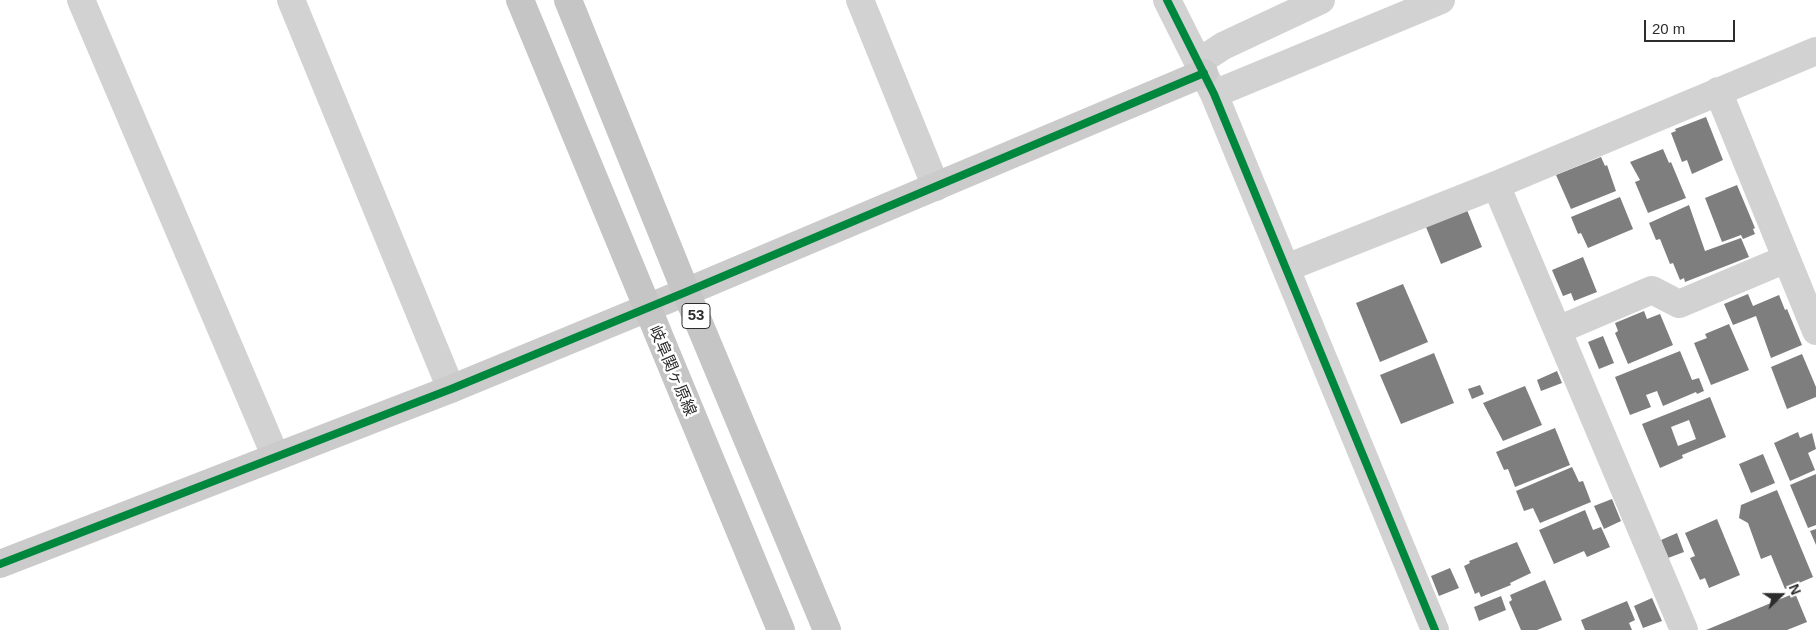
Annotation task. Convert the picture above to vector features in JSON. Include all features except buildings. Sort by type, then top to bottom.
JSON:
[{"type":"main road","name":"岐阜関ヶ原線","points":[[520,0],[780,630]]},
{"type":"main road","name":"53","points":[[568,0],[686,292],[828,630]]},
{"type":"street","points":[[81,0],[275,456]]},
{"type":"street","points":[[291,0],[452,389]]},
{"type":"street","points":[[860,0],[936,187]]},
{"type":"street","points":[[1167,0],[1206,76],[1434,630]]},
{"type":"street","points":[[1206,76],[1223,46],[1321,0]]},
{"type":"street","points":[[0,564],[452,389],[1206,76],[1441,0]]},
{"type":"street","points":[[1286,268],[1496,185],[1816,51]]},
{"type":"street","points":[[1718,91],[1816,331]]},
{"type":"street","points":[[1496,185],[1684,630]]},
{"type":"street","points":[[1558,330],[1652,290],[1679,304],[1786,259]]},
{"type":"cycle path","points":[[1167,0],[1214,94],[1435,630]]},
{"type":"cycle path","points":[[0,564],[451,389],[1204,73]]}]
